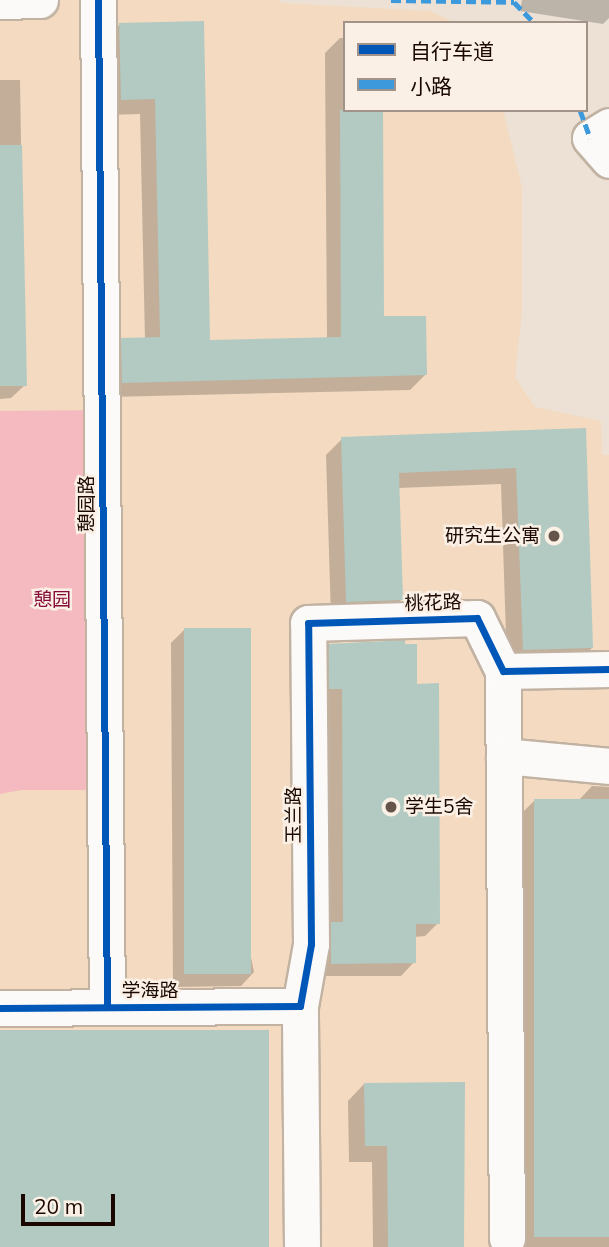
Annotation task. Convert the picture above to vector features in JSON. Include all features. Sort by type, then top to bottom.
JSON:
[{"type":"street","points":[[0,1],[40,0]]},
{"type":"street","name":"憩园路","points":[[98,0],[107,1007]]},
{"type":"street","points":[[609,126],[590,138],[609,160]]},
{"type":"street","name":"桃花路","points":[[308,623],[477,618],[503,671]]},
{"type":"street","name":"玉兰路","points":[[302,1247],[300,1006],[311,944],[308,623]]},
{"type":"street","points":[[507,1238],[503,671],[609,669]]},
{"type":"street","points":[[504,756],[609,766]]},
{"type":"street","name":"学海路","points":[[0,1009],[300,1006]]},
{"type":"shaded area","points":[[0,0],[278,0],[281,3],[430,11],[452,21],[343,21],[343,112],[503,112],[522,187],[522,311],[515,377],[535,407],[601,421],[602,455],[609,455],[609,1247],[0,1247]]},
{"type":"green space","name":"憩园","points":[[102,410],[105,790],[21,790],[0,794],[0,411]]},
{"type":"building","points":[[204,21],[210,340],[341,337],[340,110],[383,112],[384,316],[426,316],[427,375],[122,383],[121,338],[160,337],[155,99],[121,100],[119,23]]},
{"type":"building","points":[[0,145],[22,145],[27,386],[0,386]]},
{"type":"building","name":"研究生公寓","points":[[586,428],[593,648],[523,650],[516,468],[399,473],[403,600],[346,602],[341,437]]},
{"type":"building","points":[[184,628],[251,628],[251,974],[184,974]]},
{"type":"building","name":"学生5舍","points":[[405,640],[405,644],[417,644],[417,684],[439,683],[440,924],[416,924],[416,963],[331,964],[331,922],[343,922],[342,689],[329,689],[328,644]]},
{"type":"building","points":[[534,799],[609,799],[609,1237],[534,1237]]},
{"type":"building","points":[[0,1030],[269,1030],[269,1247],[0,1247]]},
{"type":"building","points":[[465,1082],[464,1247],[388,1247],[387,1146],[365,1146],[364,1083]]},
{"type":"marked path","points":[[391,0],[514,2],[532,21]]},
{"type":"marked path","points":[[581,112],[590,138]]},
{"type":"cycle path","points":[[98,0],[107,1007]]},
{"type":"cycle path","points":[[0,1008],[300,1006],[311,944],[308,623],[477,618],[503,671],[609,669]]},
{"type":"place","name":"研究生公寓","points":[[554,536]]},
{"type":"place","name":"学生5舍","points":[[391,807]]}]
